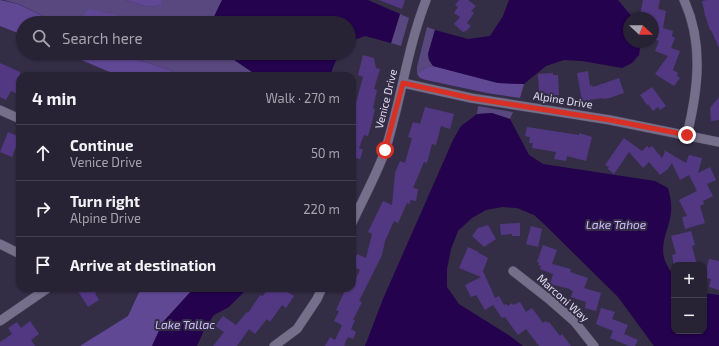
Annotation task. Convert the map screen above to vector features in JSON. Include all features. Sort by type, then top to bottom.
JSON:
[{"type":"street","name":"Venice Drive","points":[[356,215],[385,150],[410,52],[426,0]]},
{"type":"street","points":[[684,0],[691,19],[696,42],[697,61],[697,88],[687,135]]},
{"type":"street","name":"Alpine Drive","points":[[403,83],[471,98],[610,120],[719,142]]},
{"type":"street","points":[[0,110],[16,117]]},
{"type":"street","points":[[0,244],[16,252]]},
{"type":"street","name":"Marconi Way","points":[[512,271],[550,300],[574,321],[594,346]]},
{"type":"street","points":[[0,321],[42,292]]},
{"type":"street","points":[[274,346],[297,329],[320,292]]},
{"type":"shaded area","points":[[0,0],[18,4],[43,16],[16,16],[16,32],[0,26]]},
{"type":"shaded area","points":[[4,0],[125,0],[149,7],[160,5],[162,0],[222,0],[214,16],[43,16],[19,4]]},
{"type":"shaded area","points":[[125,0],[162,0],[161,5],[149,7]]},
{"type":"shaded area","points":[[89,9],[119,16],[83,16]]},
{"type":"shaded area","points":[[400,14],[409,18],[401,46],[391,43]]},
{"type":"shaded area","points":[[427,27],[435,30],[428,54],[429,60],[433,66],[425,68],[417,74],[417,67]]},
{"type":"shaded area","points":[[81,60],[138,60],[173,72],[110,72]]},
{"type":"shaded area","points":[[138,60],[234,60],[252,72],[173,72]]},
{"type":"shaded area","points":[[433,66],[498,83],[524,84],[520,98],[487,93],[426,80],[420,78],[417,74],[425,68]]},
{"type":"shaded area","points":[[478,106],[513,112],[510,119],[492,113],[477,114]]},
{"type":"shaded area","points":[[139,292],[190,292],[163,322],[152,346],[80,346],[128,316]]},
{"type":"water","points":[[222,0],[368,0],[400,14],[391,43],[365,36],[356,39],[356,16],[214,16]]},
{"type":"water","points":[[509,0],[618,0],[628,12],[623,12],[623,48],[640,48],[639,55],[632,63],[622,68],[582,61],[564,60],[546,66],[524,84],[498,83],[433,66],[429,60],[428,54],[435,30],[468,39],[490,36],[503,16]]},
{"type":"water","points":[[234,60],[336,60],[332,72],[252,72]]},
{"type":"water","name":"Lake Tahoe","points":[[492,113],[510,119],[529,155],[543,164],[655,181],[668,188],[671,213],[664,239],[663,252],[664,258],[671,271],[671,334],[707,334],[707,293],[719,295],[719,346],[654,346],[618,297],[544,224],[534,215],[517,208],[502,207],[486,210],[472,218],[458,231],[451,249],[447,269],[447,287],[459,304],[510,336],[523,346],[365,346],[383,299],[453,140],[461,126],[477,114]]},
{"type":"water","name":"Lake Tallac","points":[[190,292],[244,292],[229,307],[214,315],[205,328],[197,346],[152,346],[163,322]]},
{"type":"building","points":[[379,0],[405,0],[402,9]]},
{"type":"building","points":[[459,0],[468,0],[476,6],[471,11],[474,13],[467,23],[471,26],[463,32],[454,24],[460,17],[454,13],[458,7],[455,5]]},
{"type":"building","points":[[643,0],[660,0],[658,9],[666,11],[663,28],[673,31],[672,36],[675,38],[671,48],[680,51],[673,70],[678,73],[677,76],[680,78],[674,86],[655,74],[668,56],[655,51],[656,48],[659,48],[659,12],[641,12]]},
{"type":"building","points":[[719,0],[719,48],[710,30],[705,15],[702,1]]},
{"type":"building","points":[[363,55],[374,58],[376,68],[380,69],[374,89],[377,90],[373,108],[375,109],[368,136],[364,135],[359,148],[363,150],[360,159],[356,158],[356,103],[363,77],[358,75]]},
{"type":"building","points":[[0,63],[20,72],[16,72],[16,93],[11,91],[6,100],[0,97]]},
{"type":"building","points":[[588,71],[590,86],[592,85],[593,87],[619,78],[624,93],[610,98],[582,101],[577,73]]},
{"type":"building","points":[[553,73],[553,75],[558,75],[559,95],[547,96],[547,93],[539,93],[538,74]]},
{"type":"building","points":[[652,87],[666,106],[660,110],[658,107],[653,111],[640,95]]},
{"type":"building","points":[[719,97],[719,120],[711,121],[710,108]]},
{"type":"building","points":[[425,107],[454,114],[450,129],[441,126],[436,145],[432,144],[427,163],[424,162],[413,188],[418,189],[416,201],[410,200],[410,204],[407,203],[398,223],[394,221],[385,241],[382,255],[359,301],[362,302],[353,320],[355,320],[351,329],[356,332],[353,339],[348,337],[344,345],[347,346],[325,346],[330,337],[335,340],[342,325],[334,321],[339,311],[336,310],[344,292],[356,292],[356,278],[360,270],[356,268],[356,256],[357,254],[366,258],[372,234],[368,232],[383,201],[392,205],[395,173],[400,161],[405,163],[412,138],[408,137],[413,122],[420,124]]},
{"type":"building","points":[[527,127],[579,135],[579,133],[592,137],[586,161],[567,156],[566,161],[554,159],[556,152],[532,148],[533,143],[529,143],[530,137],[525,136]]},
{"type":"building","points":[[8,132],[16,135],[16,147],[12,157],[0,152]]},
{"type":"building","points":[[624,138],[642,151],[647,146],[649,148],[652,146],[662,158],[665,152],[664,150],[686,163],[689,155],[702,158],[698,173],[710,167],[716,180],[707,184],[713,196],[703,201],[704,204],[700,206],[705,223],[685,229],[682,217],[687,216],[679,200],[697,191],[689,175],[680,180],[672,163],[668,169],[660,175],[649,162],[643,168],[629,152],[614,174],[608,169],[609,167],[605,165]]},
{"type":"building","points":[[520,223],[520,236],[512,236],[512,234],[501,235],[500,224]]},
{"type":"building","points":[[488,225],[496,239],[484,247],[472,236],[478,228]]},
{"type":"building","points":[[531,226],[542,229],[538,247],[526,244]]},
{"type":"building","points":[[691,231],[695,245],[692,246],[696,262],[673,262],[672,255],[676,254],[671,236]]},
{"type":"building","points":[[543,245],[557,250],[552,264],[571,269],[570,272],[588,278],[584,288],[601,293],[596,311],[585,308],[586,302],[571,297],[573,291],[570,289],[550,284],[553,274],[540,269],[541,266],[538,265],[539,262],[537,262]]},
{"type":"building","points":[[468,247],[488,258],[483,271],[495,298],[499,296],[504,305],[506,304],[508,306],[512,303],[513,305],[520,302],[526,312],[532,308],[543,323],[546,321],[548,323],[549,322],[560,336],[562,334],[571,346],[539,346],[526,329],[518,335],[505,317],[502,318],[493,305],[485,310],[476,295],[471,297],[465,285],[481,277],[459,268]]},
{"type":"building","points":[[709,259],[719,261],[719,290],[709,287],[711,279],[707,278],[707,267]]},
{"type":"building","points":[[79,292],[96,292],[95,293],[99,300],[88,307]]},
{"type":"building","points":[[266,292],[288,292],[294,296],[286,308],[282,305],[270,322],[267,319],[255,334],[249,329],[237,346],[213,346],[224,332],[215,326],[223,316],[236,325],[247,312],[248,313],[260,295],[263,296]]},
{"type":"building","points":[[601,308],[615,312],[612,319],[628,325],[624,334],[638,340],[635,346],[629,346],[610,338],[613,331],[596,324]]},
{"type":"building","points":[[30,321],[39,334],[31,340],[35,346],[0,346],[0,342],[12,334],[8,328],[17,322],[21,328]]},
{"type":"route","points":[[385,150],[403,83],[471,98],[610,120],[687,135]]}]
